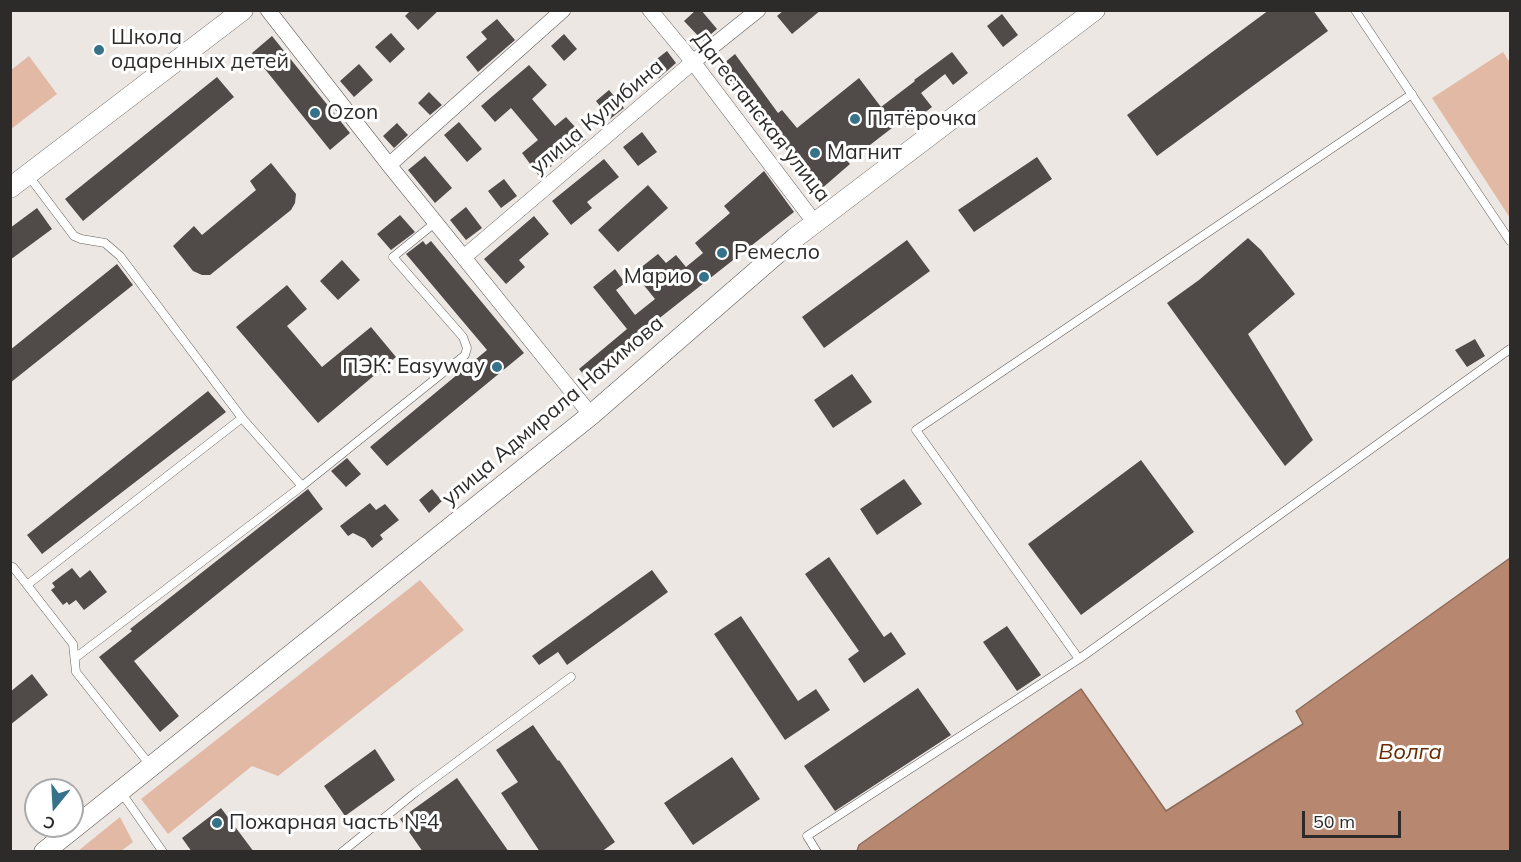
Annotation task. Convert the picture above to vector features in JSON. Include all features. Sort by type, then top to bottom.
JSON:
[{"type":"main road","points":[[10,188],[243,10]]},
{"type":"main road","name":"улица Адмирала Нахимова","points":[[44,852],[591,416],[815,223],[1095,10]]},
{"type":"street","points":[[268,10],[389,165],[591,416]]},
{"type":"street","points":[[389,165],[563,10]]},
{"type":"street","name":"Дагестанская улица","points":[[650,10],[693,62],[815,223]]},
{"type":"street","name":"улица Кулибина","points":[[464,257],[693,62],[758,10]]},
{"type":"lane","points":[[1355,10],[1510,241]]},
{"type":"lane","points":[[1079,658],[916,430],[1412,94]]},
{"type":"lane","points":[[28,175],[74,236],[105,243],[120,256],[242,418],[302,486]]},
{"type":"lane","points":[[75,658],[302,486],[465,355],[467,348],[463,337],[393,257],[436,222]]},
{"type":"lane","points":[[817,852],[807,836],[1079,658],[1510,349]]},
{"type":"lane","points":[[27,585],[242,418]]},
{"type":"lane","points":[[10,567],[73,644],[76,672],[151,766]]},
{"type":"lane","points":[[342,852],[416,792],[571,678]]},
{"type":"lane","points":[[120,791],[163,852]]},
{"type":"shaded area","points":[[1503,52],[1510,63],[1510,218],[1432,98]]},
{"type":"shaded area","points":[[29,56],[57,94],[11,129],[11,70]]},
{"type":"shaded area","points":[[420,580],[464,630],[278,776],[252,766],[168,834],[141,799]]},
{"type":"shaded area","points":[[120,817],[133,842],[121,851],[78,851]]},
{"type":"water","name":"Волга","points":[[1510,558],[1510,851],[857,851],[859,845],[1081,689],[1166,811],[1303,724],[1296,711]]},
{"type":"building","points":[[411,10],[439,10],[418,30],[405,16]]},
{"type":"building","points":[[696,10],[701,10],[717,29],[703,41],[684,21]]},
{"type":"building","points":[[784,10],[821,10],[792,34],[777,16]]},
{"type":"building","points":[[1269,10],[1313,10],[1328,31],[1157,156],[1127,115]]},
{"type":"building","points":[[1002,14],[1018,35],[1003,47],[987,26]]},
{"type":"building","points":[[497,19],[515,40],[478,72],[466,57],[487,39],[481,32]]},
{"type":"building","points":[[391,33],[405,49],[390,63],[375,47]]},
{"type":"building","points":[[564,34],[577,49],[564,61],[551,46]]},
{"type":"building","points":[[272,36],[350,133],[330,150],[252,53]]},
{"type":"building","points":[[667,51],[676,63],[659,78],[649,65]]},
{"type":"building","points":[[952,52],[968,73],[953,85],[945,74],[921,93],[932,107],[906,127],[901,121],[848,162],[850,164],[820,190],[718,68],[735,54],[778,113],[782,110],[797,128],[859,78],[881,107]]},
{"type":"building","points":[[359,64],[373,80],[354,97],[340,81]]},
{"type":"building","points":[[529,65],[547,85],[532,99],[555,126],[566,117],[586,139],[539,176],[522,153],[538,140],[511,108],[495,122],[481,106]]},
{"type":"building","points":[[217,77],[234,97],[83,221],[65,199]]},
{"type":"building","points":[[609,90],[624,108],[610,119],[596,101]]},
{"type":"building","points":[[429,92],[442,105],[430,115],[418,103]]},
{"type":"building","points":[[459,122],[482,149],[467,162],[444,135]]},
{"type":"building","points":[[397,123],[408,135],[394,148],[383,136]]},
{"type":"building","points":[[642,132],[657,152],[638,166],[623,147]]},
{"type":"building","points":[[425,156],[452,188],[435,203],[408,170]]},
{"type":"building","points":[[1037,157],[1052,179],[974,232],[958,210]]},
{"type":"building","points":[[604,159],[619,177],[587,202],[592,208],[571,225],[552,201]]},
{"type":"building","points":[[271,163],[296,194],[291,210],[210,275],[202,275],[193,271],[173,246],[194,226],[202,235],[256,190],[250,181]]},
{"type":"building","points":[[764,171],[794,212],[652,324],[655,328],[626,349],[627,351],[590,382],[579,369],[627,329],[593,287],[615,269],[625,283],[616,290],[635,315],[655,299],[634,273],[658,254],[666,263],[676,255],[686,267],[703,253],[695,243],[730,213],[724,206]]},
{"type":"building","points":[[504,179],[517,196],[501,208],[488,191]]},
{"type":"building","points":[[648,185],[668,208],[618,252],[598,230]]},
{"type":"building","points":[[466,207],[482,228],[466,240],[450,220]]},
{"type":"building","points":[[37,208],[52,229],[10,260],[10,228]]},
{"type":"building","points":[[400,215],[415,232],[391,250],[377,234]]},
{"type":"building","points":[[534,216],[549,234],[519,260],[525,267],[506,284],[484,259]]},
{"type":"building","points":[[1248,238],[1261,250],[1295,294],[1248,334],[1313,440],[1285,466],[1167,303],[1199,280]]},
{"type":"building","points":[[907,240],[930,271],[824,348],[802,317]]},
{"type":"building","points":[[423,241],[426,245],[431,241],[524,353],[387,466],[370,447],[487,350],[406,254]]},
{"type":"building","points":[[342,260],[360,280],[338,300],[320,281]]},
{"type":"building","points":[[117,264],[133,285],[10,383],[10,350]]},
{"type":"building","points":[[287,285],[307,309],[287,326],[322,367],[371,327],[396,357],[318,423],[236,327]]},
{"type":"building","points":[[1475,339],[1485,356],[1467,367],[1455,350]]},
{"type":"building","points":[[852,374],[872,402],[833,428],[814,400]]},
{"type":"building","points":[[208,391],[226,412],[42,554],[27,535]]},
{"type":"building","points":[[347,458],[361,474],[346,487],[331,471]]},
{"type":"building","points":[[1141,460],[1194,532],[1081,615],[1028,544]]},
{"type":"building","points":[[904,479],[922,504],[877,535],[860,509]]},
{"type":"building","points":[[308,489],[323,509],[134,661],[179,716],[160,732],[99,657],[132,631],[130,629]]},
{"type":"building","points":[[432,489],[442,501],[429,513],[419,500]]},
{"type":"building","points":[[370,503],[376,510],[385,504],[399,520],[380,535],[383,539],[372,548],[365,539],[353,533],[348,536],[340,526]]},
{"type":"building","points":[[829,557],[884,637],[891,632],[906,654],[864,683],[848,659],[859,651],[805,574]]},
{"type":"building","points":[[72,568],[80,578],[90,570],[107,592],[84,610],[76,600],[69,605],[67,602],[63,605],[51,590],[55,587],[52,583]]},
{"type":"building","points":[[652,570],[668,592],[567,665],[558,652],[539,665],[532,656]]},
{"type":"building","points":[[741,616],[798,701],[816,689],[830,710],[785,740],[714,634]]},
{"type":"building","points":[[1007,626],[1041,675],[1017,691],[983,642]]},
{"type":"building","points":[[32,674],[48,695],[10,725],[10,692]]},
{"type":"building","points":[[918,688],[951,735],[835,811],[804,766]]},
{"type":"building","points":[[533,725],[615,842],[601,852],[540,852],[501,793],[518,782],[496,750]]},
{"type":"building","points":[[375,749],[395,780],[345,816],[324,786]]},
{"type":"building","points":[[732,757],[760,799],[693,845],[664,803]]},
{"type":"building","points":[[457,778],[509,852],[423,852],[400,819]]},
{"type":"building","name":"Пожарная часть №4","points":[[221,808],[254,852],[192,852],[182,838]]},
{"type":"place","name":"Школа одаренных детей","points":[[99,50]]},
{"type":"place","name":"Ozon","points":[[315,113]]},
{"type":"place","name":"Пятёрочка","points":[[855,119]]},
{"type":"place","name":"Магнит","points":[[815,153]]},
{"type":"place","name":"Ремесло","points":[[722,253]]},
{"type":"place","name":"Марио","points":[[704,277]]},
{"type":"place","name":"ПЭК: Easyway","points":[[497,367]]},
{"type":"place","name":"Пожарная часть №4","points":[[217,823]]}]
